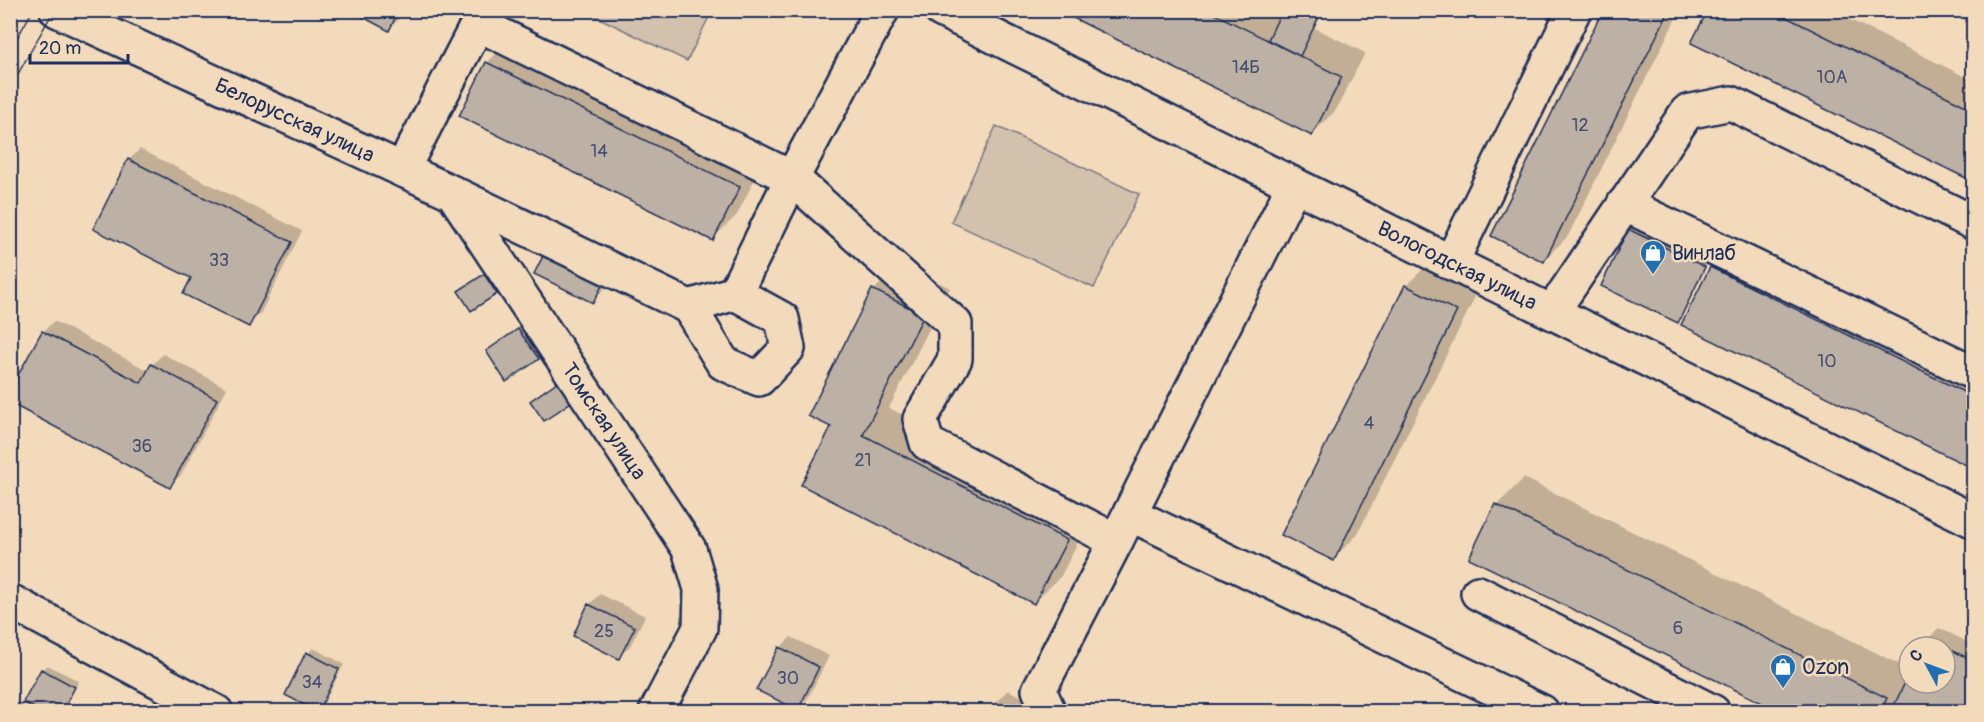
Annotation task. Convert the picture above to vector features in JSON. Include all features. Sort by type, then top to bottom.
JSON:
[{"type":"street","name":"Белорусская улица","points":[[57,10],[402,170]]},
{"type":"street","points":[[689,308],[735,293],[792,178],[882,10]]},
{"type":"street","points":[[1451,263],[1574,10]]},
{"type":"street","name":"Вологодская улица","points":[[960,14],[1294,185],[1974,520]]},
{"type":"street","points":[[735,293],[782,318],[788,348],[759,379],[723,363],[689,308],[402,170],[481,17],[792,178],[955,324],[955,359],[920,419],[927,443],[1542,711]]},
{"type":"street","points":[[1552,312],[1687,112],[1731,103],[1974,223]]},
{"type":"street","points":[[1049,711],[1039,690],[1294,185]]},
{"type":"street","name":"Томская улица","points":[[453,193],[689,549],[701,589],[700,628],[656,711]]},
{"type":"street","points":[[1624,204],[1974,373]]},
{"type":"street","points":[[1478,593],[1713,711]]},
{"type":"street","points":[[10,601],[216,711]]},
{"type":"shaded area","points":[[711,10],[712,11],[687,61],[585,11]]},
{"type":"shaded area","points":[[996,126],[1139,194],[1094,288],[951,222]]},
{"type":"building","points":[[350,10],[399,10],[389,31]]},
{"type":"building","points":[[1057,10],[1207,10],[1342,77],[1312,136]]},
{"type":"building","points":[[1282,10],[1322,10],[1300,56],[1268,40]]},
{"type":"building","points":[[1603,10],[1663,10],[1668,13],[1544,262],[1491,236]]},
{"type":"building","points":[[1708,10],[1772,10],[1974,110],[1974,182],[1691,43]]},
{"type":"building","points":[[486,62],[740,187],[713,241],[459,116]]},
{"type":"building","points":[[128,159],[292,242],[249,327],[183,294],[191,278],[93,229]]},
{"type":"building","name":"Винлаб","points":[[1628,229],[1705,267],[1678,323],[1601,286]]},
{"type":"building","points":[[549,244],[608,274],[593,303],[534,274]]},
{"type":"building","points":[[1710,267],[1974,397],[1974,469],[1681,325]]},
{"type":"building","points":[[484,274],[497,294],[471,311],[458,291]]},
{"type":"building","points":[[1405,285],[1457,311],[1334,561],[1281,535]]},
{"type":"building","points":[[872,289],[924,315],[863,435],[1067,540],[1034,604],[801,485],[831,427],[808,416]]},
{"type":"building","points":[[518,329],[539,359],[506,382],[486,351]]},
{"type":"building","points":[[42,331],[141,383],[151,364],[217,399],[170,488],[10,403],[10,390]]},
{"type":"building","points":[[557,382],[571,402],[544,421],[530,401]]},
{"type":"building","points":[[1495,504],[1887,698],[1880,712],[1780,712],[1469,558]]},
{"type":"building","points":[[588,604],[635,627],[619,659],[573,636]]},
{"type":"building","points":[[779,647],[819,667],[798,710],[756,690]]},
{"type":"building","points":[[306,652],[339,669],[318,712],[285,695]]},
{"type":"building","points":[[1957,653],[1974,661],[1974,712],[1891,712],[1899,695],[1957,695]]},
{"type":"building","points":[[41,669],[75,687],[62,712],[41,712],[23,702]]},
{"type":"tram line","points":[[10,50],[33,10]]},
{"type":"tram line","points":[[10,88],[54,10]]},
{"type":"place","name":"Винлаб","points":[[1653,276]]},
{"type":"place","name":"Ozon","points":[[1783,690]]}]
